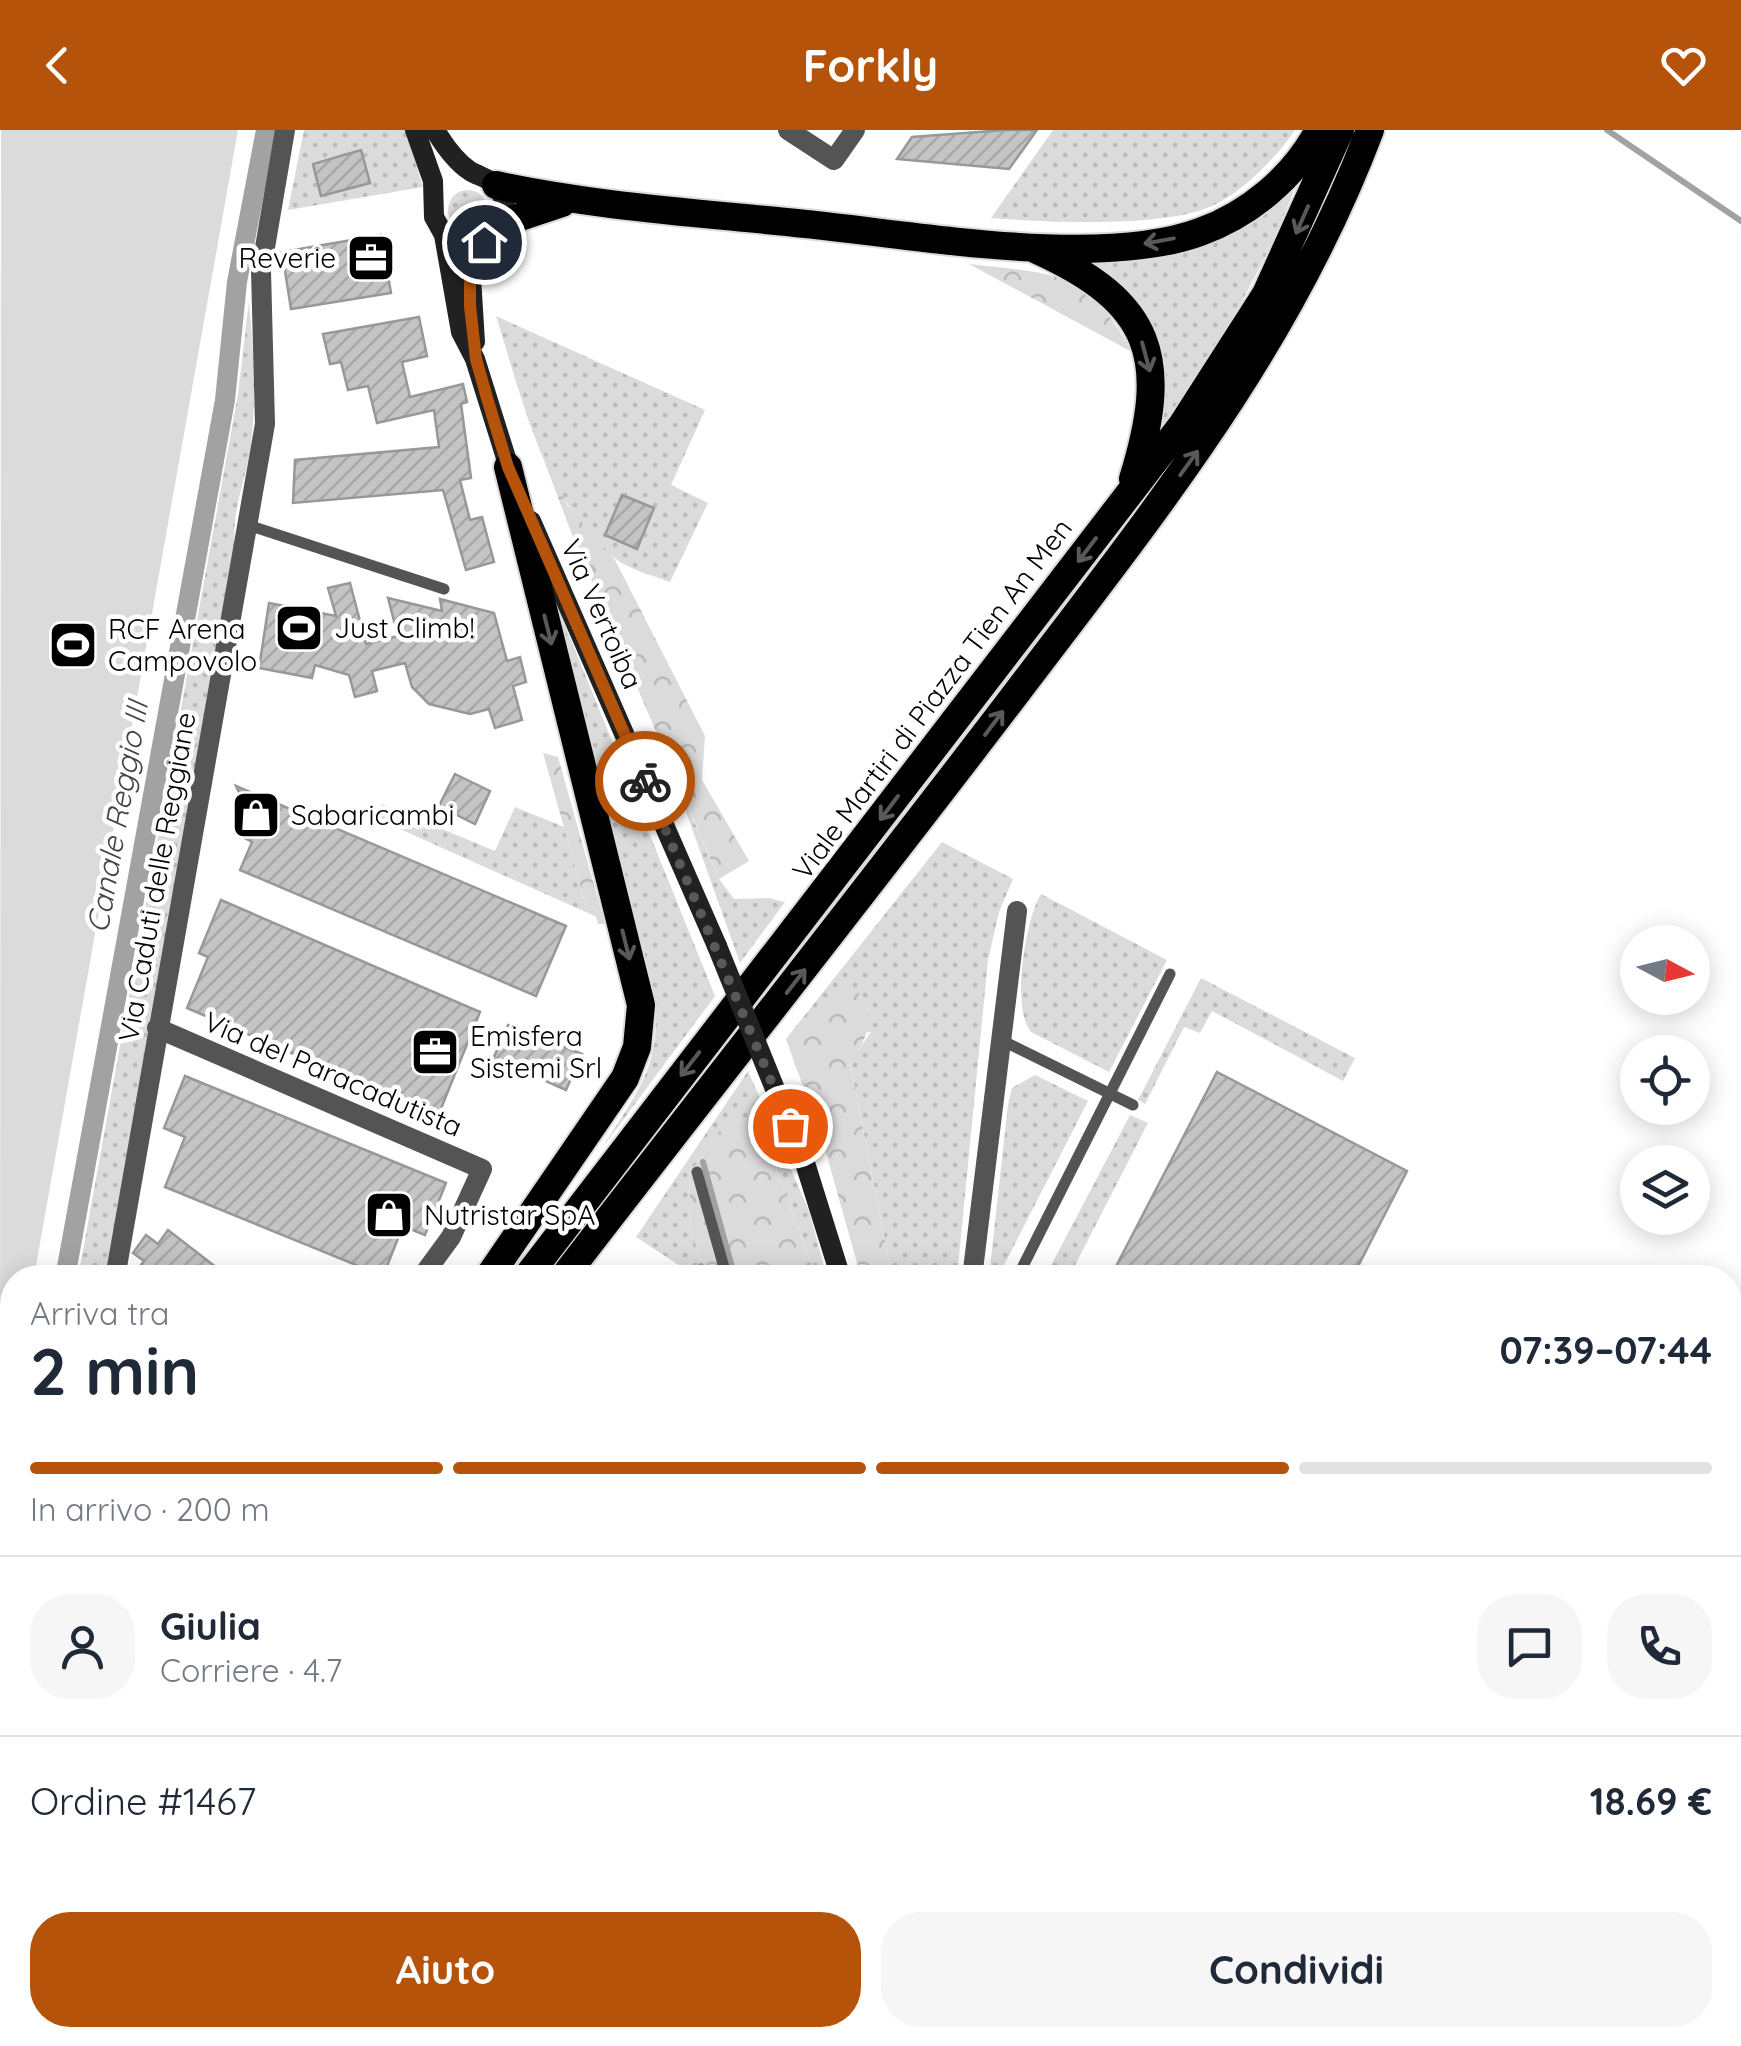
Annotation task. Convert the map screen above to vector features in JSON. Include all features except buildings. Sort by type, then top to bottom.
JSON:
[{"type":"highway","points":[[485,179],[577,200],[1031,248],[1136,246],[1198,233],[1250,206],[1278,185],[1319,130]]},
{"type":"highway","name":"Viale Martiri di Piazza Tien An Men","points":[[536,1265],[1182,425],[1266,294],[1340,130]]},
{"type":"highway","points":[[573,1265],[798,979],[1198,451],[1287,314],[1322,246],[1370,130]]},
{"type":"highway","points":[[493,232],[577,200]]},
{"type":"highway","points":[[1031,248],[1087,273],[1121,300],[1142,343],[1153,385],[1148,430],[1128,497]]},
{"type":"highway","points":[[497,1265],[625,1078],[637,1047],[641,1005],[508,467]]},
{"type":"highway","points":[[593,1265],[607,1246],[646,1170]]},
{"type":"main road","name":"Via Vertoiba","points":[[415,130],[436,197],[434,217],[444,235],[461,332],[476,359]]},
{"type":"main road","points":[[434,130],[485,179]]},
{"type":"main road","points":[[436,197],[451,178],[485,179]]},
{"type":"main road","name":"Via Vertoiba","points":[[485,179],[504,203],[470,278],[476,359],[508,467],[717,946],[805,1162],[836,1265]]},
{"type":"main road","points":[[444,235],[463,245],[493,232]]},
{"type":"street","name":"Via Caduti delle Reggiane","points":[[117,1265],[265,424],[261,271],[285,130]]},
{"type":"street","points":[[788,130],[834,160],[854,131],[877,130]]},
{"type":"street","points":[[974,1265],[1017,911]]},
{"type":"street","name":"Via del Paracadutista","points":[[157,1028],[482,1168],[450,1237],[430,1265]]},
{"type":"lane","points":[[248,525],[444,588]]},
{"type":"lane","points":[[1024,1265],[1170,974]]},
{"type":"lane","points":[[1001,1040],[1132,1105]]},
{"type":"lane","points":[[697,1172],[723,1265]]},
{"type":"green space","name":"RCF Arena Campovolo","points":[[1,130],[238,130],[36,1265],[0,1265]]},
{"type":"green space","points":[[304,130],[406,130],[423,187],[288,210]]},
{"type":"green space","points":[[1053,130],[1295,130],[1249,181],[1227,198],[1195,212],[1106,222],[991,218]]},
{"type":"green space","points":[[1297,182],[1252,282],[1157,439],[1161,381],[1152,335],[1126,295],[1082,258],[1145,255],[1198,244],[1247,222]]},
{"type":"green space","points":[[468,190],[482,196],[488,210],[482,224],[468,230],[454,224],[448,210],[454,196]]},
{"type":"green space","points":[[969,264],[1047,274],[1084,290],[1116,325],[1132,352]]},
{"type":"green space","points":[[249,301],[254,390],[251,444],[237,506],[235,545],[118,1265],[80,1265],[238,394]]},
{"type":"green space","points":[[496,316],[705,410],[671,485],[708,503],[670,582],[613,557],[569,507],[538,446]]},
{"type":"green space","points":[[528,418],[567,505],[615,560],[705,736],[702,780],[749,861],[719,879],[573,537]]},
{"type":"green space","points":[[540,563],[715,996],[603,1147],[648,1067],[655,1012]]},
{"type":"green space","points":[[543,753],[558,757],[605,924],[598,924],[596,917],[588,913]]},
{"type":"green space","points":[[669,764],[719,879],[734,899],[769,898],[785,902],[740,963]]},
{"type":"green space","points":[[382,804],[495,851],[515,807],[564,827],[588,913],[373,817]]},
{"type":"green space","points":[[942,842],[1013,879],[999,912],[988,960],[958,1265],[890,1265],[850,1062],[871,1032],[786,1039]]},
{"type":"green space","points":[[1041,894],[1167,960],[1109,1072],[1031,1032],[1025,1021],[1022,964],[1030,923]]},
{"type":"green space","points":[[1201,978],[1355,1058],[1343,1081],[1212,1011],[1200,1033],[1184,1027],[1145,1104],[1138,1100]]},
{"type":"green space","points":[[838,987],[857,990],[868,1027],[850,1063],[890,1265],[858,1265],[823,1142],[786,1039]]},
{"type":"green space","points":[[748,1071],[809,1211],[824,1265],[812,1265],[763,1134],[729,1119],[689,1174],[691,1237],[703,1265],[679,1265],[636,1237]]},
{"type":"green space","points":[[1035,1075],[1088,1101],[1004,1265],[990,1265],[1008,1104],[1012,1088]]},
{"type":"green space","points":[[1130,1115],[1148,1123],[1075,1265],[1051,1265]]},
{"type":"green space","points":[[729,1118],[749,1118],[763,1134],[812,1265],[703,1265],[691,1237],[689,1174]]},
{"type":"waterway","name":"Canale Reggio III","points":[[67,1265],[225,400],[237,282],[266,130]]},
{"type":"waterway","points":[[1607,130],[1741,221]]},
{"type":"waterway","points":[[703,1162],[731,1265]]},
{"type":"way so far","points":[[645,781],[790,1126]]},
{"type":"place","name":"Reverie","points":[[371,258]]},
{"type":"place","name":"Just Climb!","points":[[299,628]]},
{"type":"place","name":"RCF Arena Campovolo","points":[[73,645]]},
{"type":"place","name":"Sabaricambi","points":[[256,815]]},
{"type":"place","name":"Emisfera Sistemi Srl","points":[[435,1052]]},
{"type":"place","name":"Nutristar SpA","points":[[389,1215]]},
{"type":"route","points":[[484,242],[470,278],[470,306],[476,359],[487,398],[508,467],[645,781]]}]
